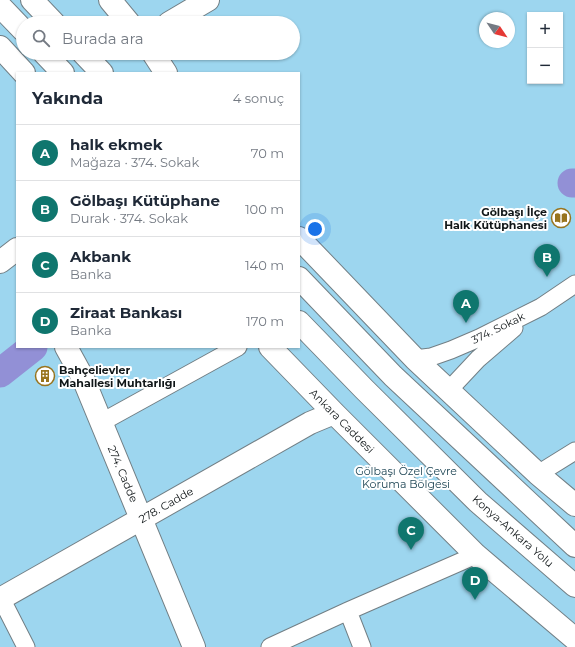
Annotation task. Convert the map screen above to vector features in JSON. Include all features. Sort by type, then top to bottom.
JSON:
[{"type":"main road","points":[[32,0],[47,16]]},
{"type":"main road","points":[[110,0],[123,16]]},
{"type":"main road","points":[[181,16],[208,0]]},
{"type":"main road","points":[[0,6],[16,23]]},
{"type":"main road","points":[[0,47],[23,72]]},
{"type":"main road","points":[[51,60],[62,72]]},
{"type":"main road","points":[[90,60],[101,72]]},
{"type":"main road","points":[[158,60],[165,72]]},
{"type":"main road","points":[[300,239],[415,359],[448,391],[538,474],[575,505]]},
{"type":"main road","points":[[300,279],[392,376],[575,546]]},
{"type":"main road","name":"Konya-Ankara Yolu","points":[[300,323],[364,390],[478,502],[575,586]]},
{"type":"main road","name":"274. Cadde","points":[[67,348],[83,378],[102,422],[194,647]]},
{"type":"main road","name":"Ankara Caddesi","points":[[271,348],[334,414],[476,555],[575,639]]},
{"type":"main road","name":"278. Cadde","points":[[0,598],[310,423],[334,414]]},
{"type":"street","name":"374. Sokak","points":[[415,359],[431,357],[480,338],[541,307],[575,284]]},
{"type":"street","points":[[448,391],[465,371],[492,346],[541,307]]},
{"type":"street","points":[[102,422],[236,348]]},
{"type":"street","points":[[538,474],[575,451]]},
{"type":"street","points":[[270,647],[476,555]]},
{"type":"street","points":[[0,598],[26,647]]},
{"type":"street","points":[[348,611],[362,647]]},
{"type":"green space","name":"Gölbaşı Özel Çevre Koruma Bölgesi","points":[[0,0],[575,0],[575,647],[0,647]]},
{"type":"waterway","points":[[0,373],[32,348]]},
{"type":"place","name":"Gölbaşı İlçe Halk Kütüphanesi","points":[[561,218]]},
{"type":"place","name":"Gölbaşı Kütüphane","points":[[547,277]]},
{"type":"place","name":"halk ekmek","points":[[466,323]]},
{"type":"place","name":"Bahçelievler Mahallesi Muhtarlığı","points":[[45,376]]},
{"type":"place","name":"Akbank","points":[[411,550]]},
{"type":"place","name":"Ziraat Bankası","points":[[475,600]]}]
